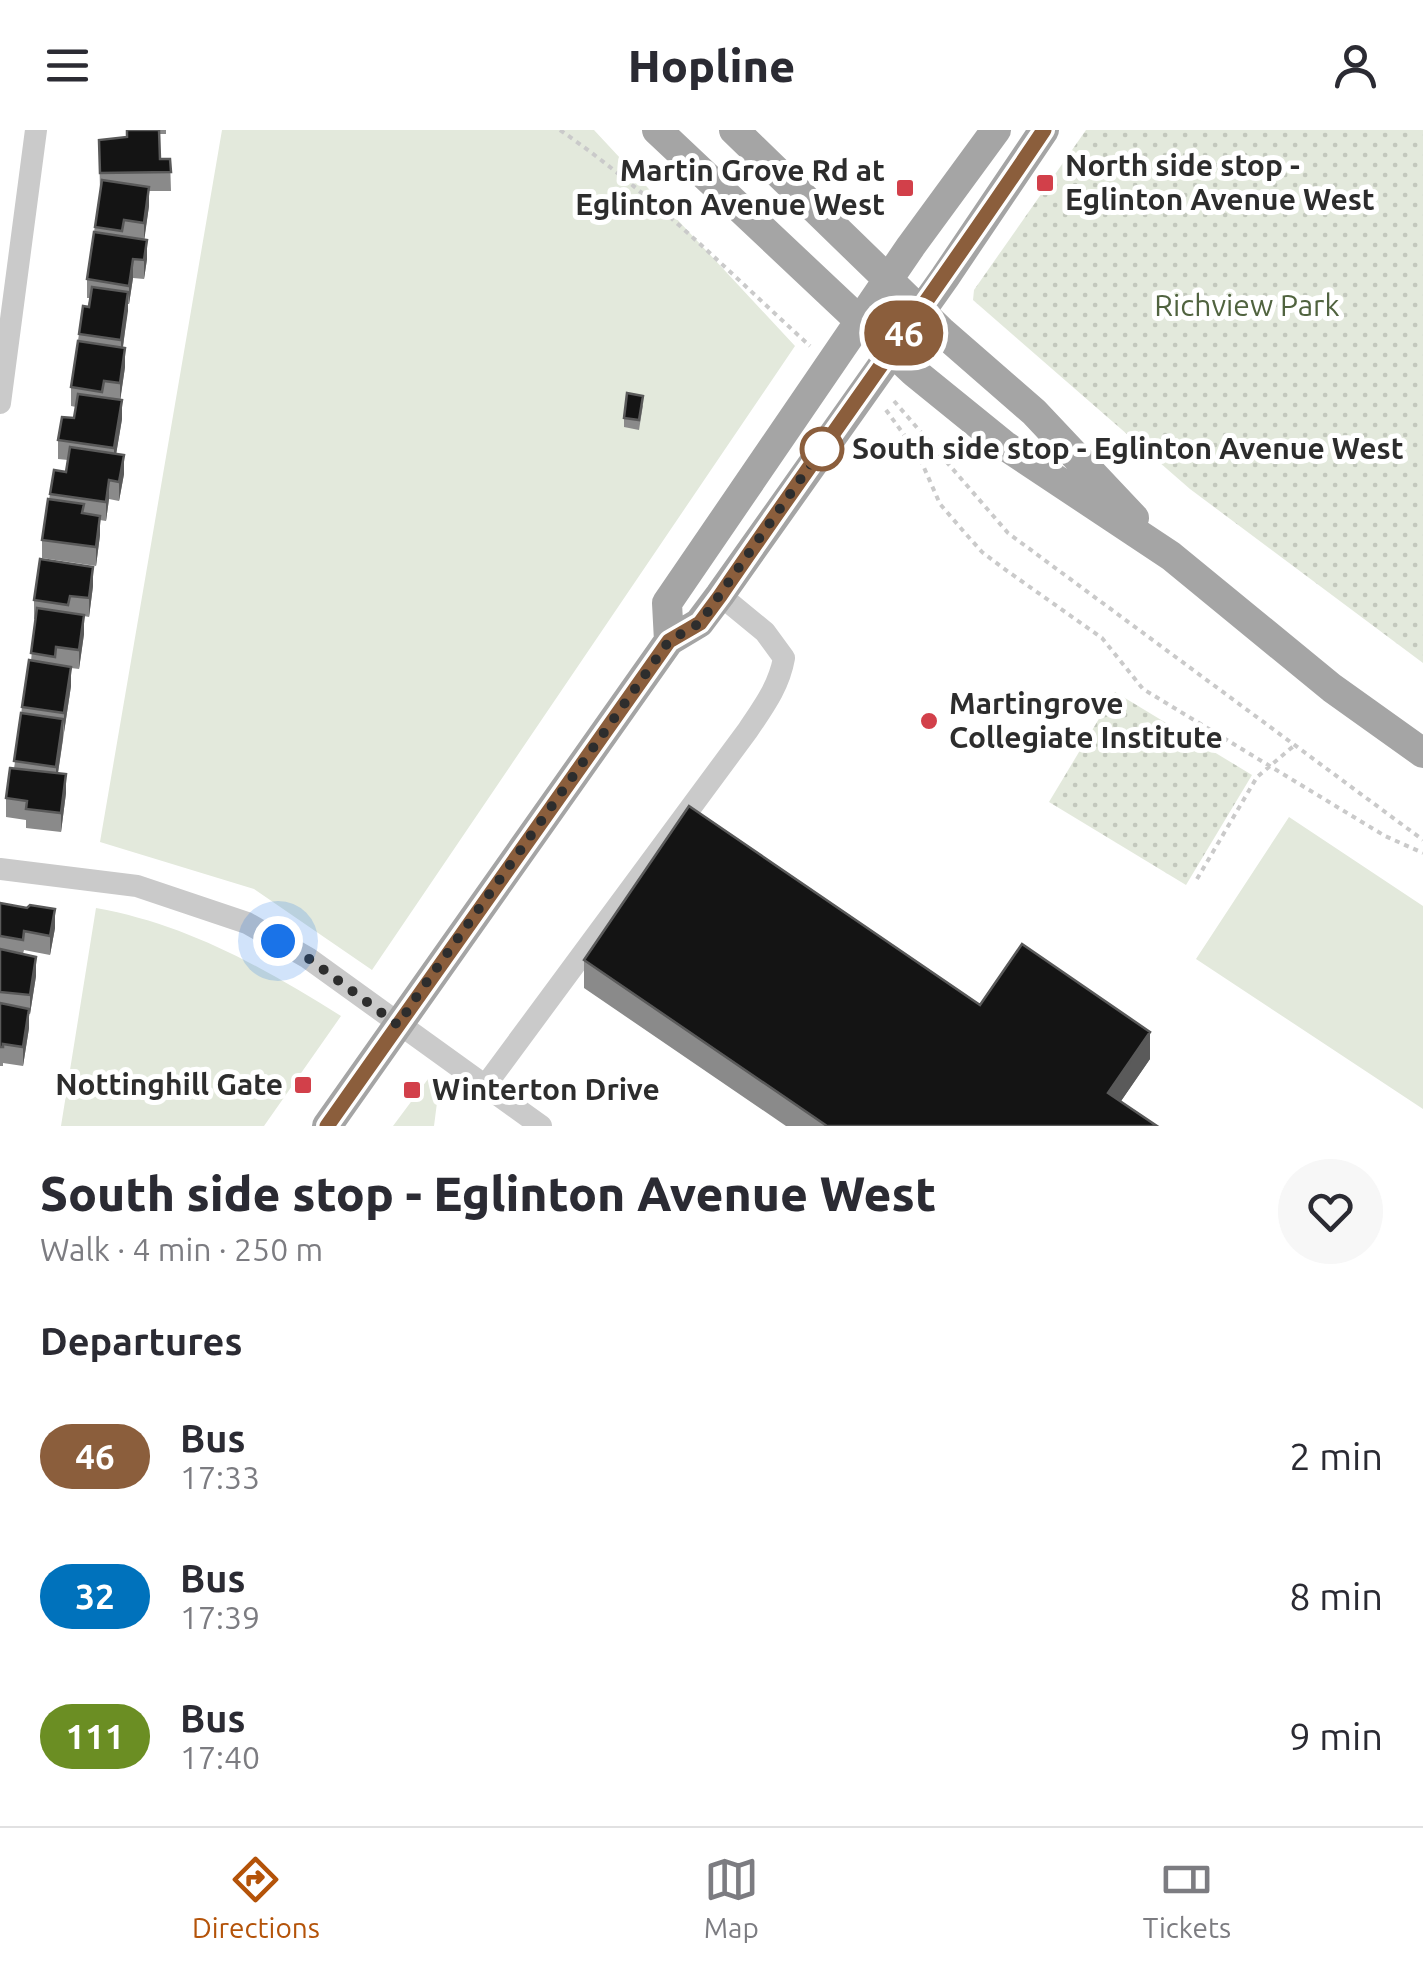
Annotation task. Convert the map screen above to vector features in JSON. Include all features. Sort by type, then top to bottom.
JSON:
[{"type":"main road","points":[[656,130],[891,351],[1004,445],[1170,556],[1332,688],[1423,753]]},
{"type":"main road","points":[[734,130],[920,311],[1034,412],[1170,556]]},
{"type":"main road","points":[[669,641],[668,602],[888,280],[996,130]]},
{"type":"main road","points":[[326,1126],[669,641],[700,623],[720,596],[1044,130]]},
{"type":"street","points":[[0,403],[36,130]]},
{"type":"street","points":[[485,1086],[748,730],[780,678],[784,658],[765,632],[720,596]]},
{"type":"street","points":[[0,868],[136,886],[247,924],[308,958],[541,1126]]},
{"type":"path","points":[[560,130],[654,203],[806,343]]},
{"type":"path","points":[[894,401],[1008,533],[1423,840]]},
{"type":"path","points":[[886,410],[918,454],[940,504],[982,552],[1102,638],[1143,689],[1385,836],[1423,853]]},
{"type":"path","points":[[1197,879],[1256,777],[1296,744]]},
{"type":"green space","points":[[222,130],[594,130],[795,346],[372,970],[254,889],[100,842]]},
{"type":"green space","name":"Richview Park","points":[[1086,130],[1423,130],[1423,663],[1190,489],[973,300],[974,290]]},
{"type":"green space","points":[[1115,692],[1252,775],[1186,885],[1049,802]]},
{"type":"green space","points":[[1289,817],[1423,906],[1423,1109],[1196,959]]},
{"type":"green space","points":[[96,908],[193,936],[341,1016],[264,1126],[61,1126]]},
{"type":"green space","points":[[428,1079],[439,1087],[434,1126],[393,1126]]},
{"type":"building","points":[[127,130],[159,130],[160,159],[170,159],[171,172],[100,173],[99,140],[127,137]]},
{"type":"building","points":[[102,180],[149,187],[144,223],[124,220],[122,231],[95,227]]},
{"type":"building","points":[[94,232],[147,240],[144,260],[133,259],[129,286],[87,279]]},
{"type":"building","points":[[92,287],[128,292],[121,340],[79,334],[83,306],[89,307]]},
{"type":"building","points":[[78,341],[125,348],[120,383],[104,381],[102,392],[71,387]]},
{"type":"building","points":[[627,393],[643,396],[639,420],[624,418]]},
{"type":"building","points":[[78,394],[122,400],[114,448],[58,440],[62,417],[74,418]]},
{"type":"building","points":[[70,447],[124,455],[119,482],[109,480],[106,502],[50,494],[54,470],[66,472]]},
{"type":"building","points":[[48,499],[84,504],[82,513],[100,516],[96,547],[42,540]]},
{"type":"building","points":[[40,559],[93,567],[89,598],[70,596],[68,605],[34,600]]},
{"type":"building","points":[[37,608],[84,615],[79,650],[56,647],[55,657],[31,653]]},
{"type":"building","points":[[29,660],[71,667],[64,713],[22,707]]},
{"type":"building","points":[[21,713],[63,719],[56,767],[14,761]]},
{"type":"building","points":[[10,768],[66,774],[61,813],[26,809],[27,801],[6,798]]},
{"type":"building","points":[[689,806],[980,1005],[1022,944],[1150,1032],[1108,1093],[1157,1126],[827,1126],[584,960]]},
{"type":"building","points":[[0,903],[55,909],[50,936],[24,931],[23,940],[0,936]]},
{"type":"building","points":[[0,949],[36,957],[30,995],[0,992]]},
{"type":"building","points":[[0,1003],[29,1009],[23,1047],[0,1047]]},
{"type":"bus line","name":"46","points":[[327,1126],[669,641],[700,623],[720,596],[1044,130]]},
{"type":"place","name":"North side stop - Eglinton Avenue West","points":[[1045,183]]},
{"type":"place","name":"Martin Grove Rd at Eglinton Avenue West","points":[[905,188]]},
{"type":"place","name":"South side stop - Eglinton Avenue West","points":[[822,449]]},
{"type":"place","name":"Martingrove Collegiate Institute","points":[[929,721]]},
{"type":"place","name":"Nottinghill Gate","points":[[303,1085]]},
{"type":"place","name":"Winterton Drive","points":[[412,1090]]},
{"type":"route","points":[[278,941],[308,958],[398,1025],[669,641],[700,623],[832,434],[822,449]]}]
